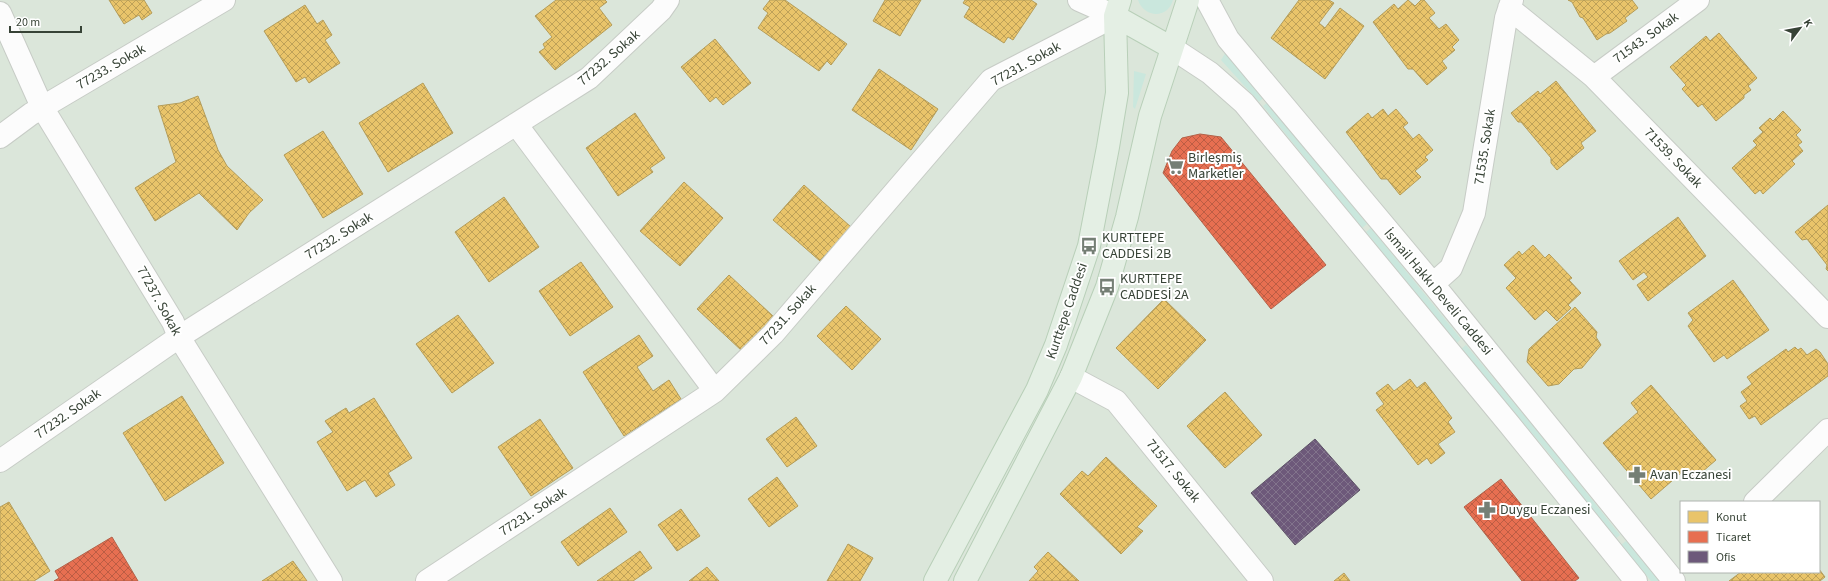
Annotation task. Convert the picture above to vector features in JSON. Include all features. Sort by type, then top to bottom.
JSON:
[{"type":"main road","name":"Kurttepe Caddesi","points":[[965,581],[1071,377],[1107,287],[1127,217],[1150,116],[1188,0]]},
{"type":"main road","points":[[1117,8],[1172,48]]},
{"type":"main road","name":"Kurttepe Caddesi","points":[[935,581],[1037,390],[1056,346],[1089,246],[1117,93],[1117,8]]},
{"type":"street","name":"77233. Sokak","points":[[0,137],[42,107],[224,0]]},
{"type":"street","name":"77232. Sokak","points":[[0,461],[179,337],[590,78],[662,10],[668,0]]},
{"type":"street","points":[[1079,0],[1117,8]]},
{"type":"street","name":"İsmail Hakkı Develi Caddesi","points":[[1207,0],[1228,39],[1433,284],[1674,581]]},
{"type":"street","name":"71543. Sokak","points":[[1594,77],[1698,0]]},
{"type":"street","name":"71535. Sokak","points":[[1433,284],[1451,268],[1474,213],[1506,18],[1511,4]]},
{"type":"street","name":"71539. Sokak","points":[[1511,4],[1594,77],[1828,317]]},
{"type":"street","name":"77231. Sokak","points":[[427,581],[716,391],[773,334],[991,80],[1117,8]]},
{"type":"street","name":"77237. Sokak","points":[[0,13],[42,107],[173,322],[179,337],[331,581]]},
{"type":"street","name":"İsmail Hakkı Develi Caddesi","points":[[1172,48],[1210,73],[1244,103],[1509,424],[1636,581]]},
{"type":"street","points":[[516,124],[716,391]]},
{"type":"street","name":"71517. Sokak","points":[[1071,377],[1116,401],[1262,581]]},
{"type":"street","points":[[1756,501],[1828,430]]},
{"type":"street","points":[[1674,581],[1683,573]]},
{"type":"shaded area","points":[[0,0],[1828,0],[1828,581],[0,581]]},
{"type":"green space","points":[[1138,0],[1173,0],[1166,11],[1156,14],[1145,10]]},
{"type":"green space","points":[[1226,52],[1264,97],[1259,102],[1221,60]]},
{"type":"green space","points":[[1134,71],[1146,74],[1135,109],[1133,107]]},
{"type":"green space","points":[[1268,102],[1367,224],[1362,228],[1263,106]]},
{"type":"green space","points":[[1371,228],[1461,339],[1456,344],[1366,232]]},
{"type":"green space","points":[[1466,345],[1556,454],[1620,535],[1615,539],[1552,457],[1461,349]]},
{"type":"green space","points":[[1626,541],[1659,581],[1651,581],[1621,545]]},
{"type":"building: Konut","points":[[109,0],[144,0],[152,13],[142,20],[139,15],[124,24]]},
{"type":"building: Konut","points":[[556,0],[605,0],[607,2],[599,8],[612,25],[555,70],[539,52],[545,48],[543,44],[552,37],[535,16]]},
{"type":"building: Konut","points":[[770,0],[785,0],[847,44],[831,65],[827,61],[819,71],[758,28],[768,13],[763,9]]},
{"type":"building: Konut","points":[[885,0],[921,0],[900,36],[873,21]]},
{"type":"building: Konut","points":[[965,0],[1031,0],[1037,4],[1013,40],[1008,37],[1004,43],[964,17],[970,7],[963,3]]},
{"type":"building: Konut","points":[[1299,0],[1329,0],[1334,3],[1319,23],[1325,28],[1340,8],[1364,26],[1325,79],[1271,38]]},
{"type":"building: Konut","points":[[1408,0],[1415,6],[1421,0],[1424,0],[1435,13],[1429,18],[1439,29],[1446,24],[1459,40],[1452,47],[1455,50],[1442,61],[1447,68],[1427,85],[1413,69],[1408,69],[1373,22],[1394,4],[1398,9]]},
{"type":"building: Konut","points":[[1568,0],[1632,0],[1638,8],[1625,18],[1627,21],[1597,40],[1583,18],[1580,17],[1572,2]]},
{"type":"building: Konut","points":[[305,5],[317,24],[323,20],[332,35],[325,40],[340,63],[309,83],[305,77],[296,82],[264,31]]},
{"type":"building: Konut","points":[[1719,33],[1757,78],[1748,86],[1751,90],[1744,95],[1744,98],[1716,121],[1702,104],[1698,107],[1682,89],[1686,85],[1670,67],[1706,36],[1710,41]]},
{"type":"building: Konut","points":[[715,39],[751,83],[723,105],[716,97],[710,102],[681,67]]},
{"type":"building: Konut","points":[[879,69],[938,109],[911,150],[852,110]]},
{"type":"building: Konut","points":[[1556,81],[1596,131],[1581,143],[1584,148],[1557,170],[1551,163],[1551,158],[1521,122],[1518,122],[1511,113],[1538,91],[1540,94]]},
{"type":"building: Konut","points":[[423,83],[453,133],[388,172],[359,123]]},
{"type":"building: Konut","points":[[198,96],[218,150],[227,166],[263,200],[249,213],[237,230],[199,193],[155,221],[135,188],[176,162],[158,106],[180,103]]},
{"type":"building: Konut","points":[[1383,109],[1388,116],[1396,109],[1408,123],[1403,127],[1413,139],[1419,134],[1433,150],[1425,157],[1428,160],[1415,171],[1421,177],[1400,195],[1387,179],[1381,179],[1346,132],[1368,113],[1372,118]]},
{"type":"building: Konut","points":[[1783,111],[1801,130],[1796,135],[1802,142],[1798,145],[1803,151],[1792,161],[1795,164],[1763,194],[1760,190],[1755,194],[1732,168],[1757,145],[1753,141],[1763,132],[1759,128],[1770,118],[1773,121]]},
{"type":"building: Konut","points":[[635,113],[665,158],[650,168],[653,172],[618,196],[586,148]]},
{"type":"building: Konut","points":[[323,131],[363,194],[323,218],[284,155]]},
{"type":"building: Konut","points":[[1218,168],[1226,178],[1232,173],[1236,177],[1242,172],[1256,190],[1248,197],[1262,215],[1269,210],[1287,232],[1274,241],[1284,253],[1269,266],[1257,252],[1242,263],[1198,207],[1210,197],[1199,183]]},
{"type":"building: Konut","points":[[684,182],[723,218],[680,266],[640,231]]},
{"type":"building: Konut","points":[[804,185],[851,227],[820,261],[773,220]]},
{"type":"building: Konut","points":[[504,197],[539,247],[489,282],[455,232]]},
{"type":"building: Konut","points":[[1828,205],[1828,271],[1826,269],[1827,265],[1807,239],[1802,240],[1795,232]]},
{"type":"building: Konut","points":[[1678,217],[1706,256],[1648,301],[1637,285],[1648,277],[1644,272],[1633,280],[1619,261]]},
{"type":"building: Konut","points":[[1533,245],[1545,258],[1549,254],[1572,278],[1569,280],[1581,293],[1568,305],[1571,308],[1557,321],[1546,310],[1535,320],[1506,288],[1516,278],[1504,265],[1519,251],[1522,255]]},
{"type":"building: Konut","points":[[581,262],[613,307],[570,336],[539,291]]},
{"type":"building: Konut","points":[[729,275],[774,317],[742,351],[697,309]]},
{"type":"building: Konut","points":[[1733,280],[1769,330],[1727,359],[1724,355],[1714,362],[1688,326],[1693,320],[1688,313]]},
{"type":"building: Konut","points":[[1164,299],[1206,340],[1158,389],[1116,348]]},
{"type":"building: Konut","points":[[846,306],[881,339],[852,370],[817,336]]},
{"type":"building: Konut","points":[[1575,307],[1597,332],[1596,337],[1601,345],[1582,368],[1574,369],[1559,384],[1548,386],[1527,362],[1529,349]]},
{"type":"building: Konut","points":[[458,315],[494,363],[452,393],[416,344]]},
{"type":"building: Konut","points":[[639,335],[653,356],[637,367],[653,391],[669,380],[681,399],[624,436],[583,372]]},
{"type":"building: Konut","points":[[1795,347],[1798,350],[1801,348],[1807,355],[1816,349],[1820,352],[1828,364],[1828,376],[1761,425],[1755,416],[1749,419],[1740,406],[1747,401],[1741,392],[1752,384],[1747,377],[1786,349],[1788,352]]},
{"type":"building: Konut","points":[[1410,379],[1417,388],[1425,382],[1452,418],[1448,422],[1455,432],[1438,444],[1445,453],[1431,464],[1427,458],[1418,465],[1376,410],[1384,404],[1376,393],[1388,384],[1394,391]]},
{"type":"building: Konut","points":[[1651,385],[1716,460],[1695,478],[1687,468],[1651,499],[1603,443],[1638,412],[1631,403]]},
{"type":"building: Konut","points":[[1225,392],[1262,435],[1225,468],[1187,426]]},
{"type":"building: Konut","points":[[182,396],[224,463],[165,501],[123,433]]},
{"type":"building: Konut","points":[[374,398],[412,458],[388,473],[395,485],[376,497],[365,480],[347,491],[317,442],[333,432],[325,421],[346,408],[349,413]]},
{"type":"building: Konut","points":[[796,417],[817,446],[787,467],[766,439]]},
{"type":"building: Konut","points":[[540,419],[573,468],[531,496],[498,447]]},
{"type":"building: Konut","points":[[1106,457],[1157,506],[1137,527],[1143,531],[1121,554],[1060,494],[1082,471],[1088,476]]},
{"type":"building: Konut","points":[[777,477],[798,506],[769,527],[748,499]]},
{"type":"building: Konut","points":[[9,502],[50,571],[34,581],[0,581],[0,507]]},
{"type":"building: Konut","points":[[610,508],[627,532],[578,566],[561,542]]},
{"type":"building: Konut","points":[[681,509],[700,536],[677,551],[658,525]]},
{"type":"building: Konut","points":[[848,544],[873,558],[860,581],[827,581]]},
{"type":"building: Konut","points":[[640,551],[652,568],[633,581],[597,581]]},
{"type":"building: Konut","points":[[1048,552],[1079,581],[1029,581],[1038,571],[1034,567]]},
{"type":"building: Konut","points":[[293,561],[307,581],[262,581]]},
{"type":"building: Konut","points":[[707,567],[719,581],[689,581]]},
{"type":"building: Konut","points":[[1820,570],[1825,577],[1820,581],[1729,581],[1740,573],[1820,573]]},
{"type":"building: Konut","points":[[1344,573],[1350,581],[1334,581]]},
{"type":"building: Ticaret","points":[[1200,134],[1221,137],[1326,265],[1271,309],[1163,173],[1172,151],[1182,138]]},
{"type":"building: Ticaret","points":[[1501,479],[1579,578],[1575,581],[1522,581],[1464,507]]},
{"type":"building: Ticaret","points":[[112,537],[138,581],[54,581],[59,578],[55,571]]},
{"type":"building: Ofis","points":[[1315,439],[1360,490],[1295,545],[1251,493]]},
{"type":"place","name":"Birleşmiş Marketler","points":[[1175,166]]},
{"type":"place","name":"KURTTEPE CADDESİ 2B","points":[[1089,246]]},
{"type":"place","name":"KURTTEPE CADDESİ 2A","points":[[1107,287]]},
{"type":"place","name":"Avan Eczanesi","points":[[1637,475]]},
{"type":"place","name":"Duygu Eczanesi","points":[[1487,510]]}]
